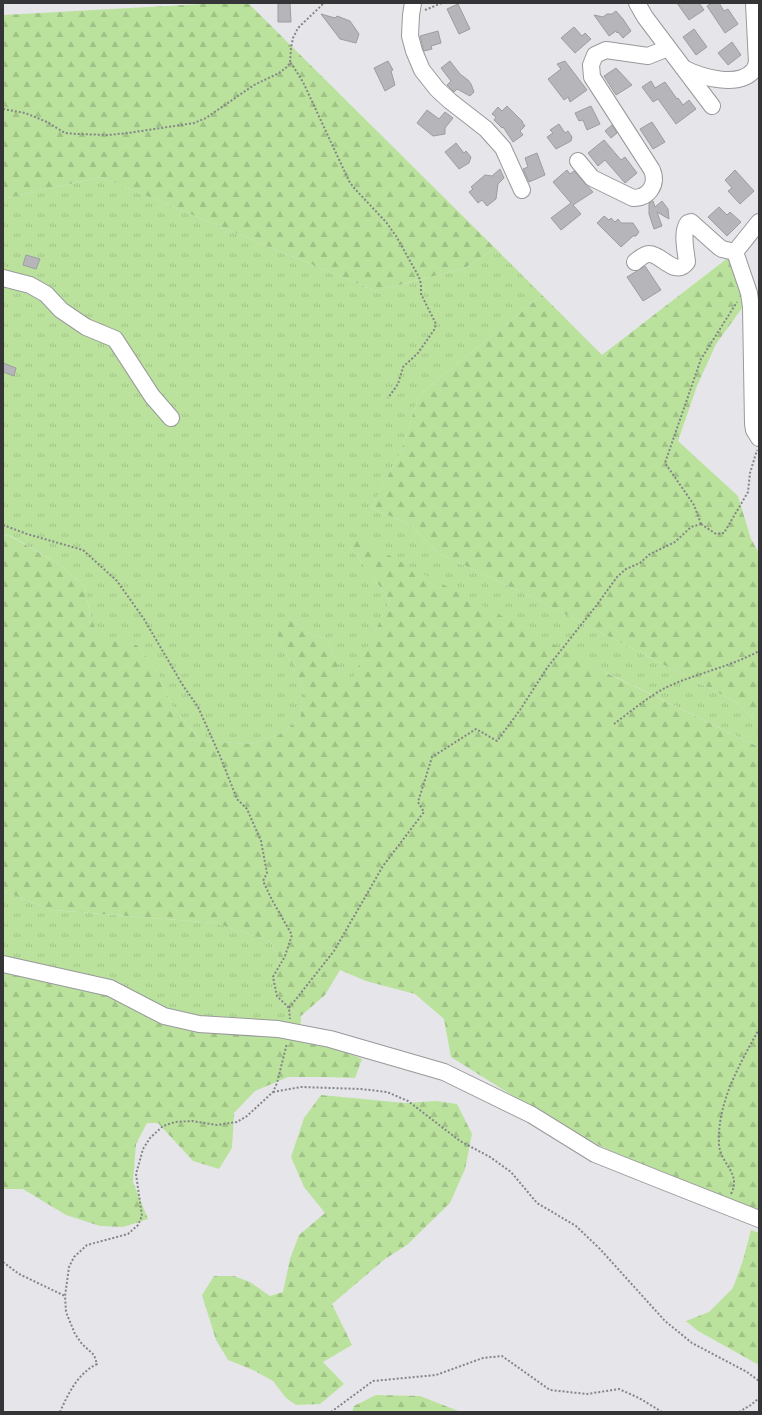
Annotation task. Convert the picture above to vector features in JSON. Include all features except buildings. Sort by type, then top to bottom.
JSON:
[{"type":"street","points":[[637,3],[645,18],[712,106]]},
{"type":"street","points":[[685,69],[694,74],[726,80],[738,79],[753,71],[757,63],[754,3]]},
{"type":"street","points":[[412,9],[410,36],[414,51],[422,70],[437,89],[486,129],[503,148],[522,190]]},
{"type":"street","points":[[578,161],[592,178],[633,198],[639,198],[647,193],[654,184],[655,177],[652,170],[592,77],[591,65],[595,55],[606,50],[648,56],[668,48]]},
{"type":"street","points":[[635,262],[646,254],[650,254],[656,256],[671,266],[681,268],[687,262],[684,233],[685,227],[691,222],[719,247],[735,252]]},
{"type":"street","points":[[735,252],[759,222]]},
{"type":"street","points":[[735,252],[747,288],[751,307],[753,424],[754,430],[759,438]]},
{"type":"street","points":[[3,278],[30,285],[46,294],[61,310],[86,327],[115,340],[152,396],[172,418]]},
{"type":"street","points":[[3,964],[110,988],[164,1016],[171,1018],[199,1024],[278,1028],[330,1039],[444,1072],[532,1115],[595,1154],[759,1219]]},
{"type":"path","points":[[3,109],[25,113],[47,122],[65,133],[108,135],[161,129],[194,123],[206,118],[254,85],[280,73],[290,64],[293,38],[298,28],[324,3]]},
{"type":"path","points":[[412,9],[438,6],[442,3]]},
{"type":"path","points":[[290,64],[293,66],[303,82],[352,184],[392,230],[416,271],[421,284],[420,294],[436,324],[434,330],[418,353],[403,367],[399,382],[388,398]]},
{"type":"path","points":[[747,288],[701,359],[666,460],[666,463],[694,505],[702,522],[701,524],[716,534],[724,533],[748,492],[750,473],[759,443]]},
{"type":"path","points":[[60,1412],[64,1402],[81,1376],[97,1364],[94,1356],[82,1344],[75,1334],[66,1312],[65,1296],[69,1267],[74,1257],[87,1245],[128,1234],[138,1225],[142,1216],[136,1174],[143,1149],[150,1138],[163,1126],[175,1122],[192,1121],[217,1125],[237,1122],[247,1116],[272,1092],[277,1083],[290,1031],[289,1008],[334,951],[383,866],[424,812],[418,802],[432,757],[476,729],[497,741],[520,710],[547,668],[617,577],[626,569],[640,564],[650,554],[675,542],[691,527],[701,524]]},
{"type":"path","points":[[3,525],[27,534],[83,550],[117,581],[142,616],[182,684],[198,707],[237,799],[247,809],[261,841],[267,873],[263,881],[292,935],[285,956],[273,977],[277,996],[289,1008]]},
{"type":"path","points":[[614,724],[666,688],[747,658],[759,651]]},
{"type":"path","points":[[725,1206],[735,1186],[734,1175],[721,1157],[719,1144],[721,1118],[725,1098],[739,1066],[759,1029]]},
{"type":"path","points":[[272,1092],[301,1088],[361,1089],[387,1092],[408,1101],[460,1141],[490,1157],[511,1172],[537,1203],[576,1226],[600,1249],[671,1326],[692,1342],[747,1372],[759,1381]]},
{"type":"path","points":[[3,1262],[19,1274],[65,1296]]},
{"type":"path","points":[[331,1412],[373,1381],[436,1375],[483,1358],[502,1356],[550,1390],[587,1394],[620,1389],[639,1398],[662,1412]]},
{"type":"path","points":[[739,1412],[751,1406],[759,1398]]},
{"type":"green space","points":[[221,3],[248,3],[495,248],[465,268],[376,291],[101,177],[3,199],[3,15]]},
{"type":"green space","points":[[101,177],[376,291],[465,268],[495,248],[542,295],[419,395],[401,451],[371,508],[409,524],[438,553],[534,598],[734,701],[759,724],[759,747],[350,547],[390,600],[348,689],[327,640],[307,632],[288,617],[281,643],[304,690],[300,719],[279,735],[250,744],[201,741],[172,706],[156,669],[137,645],[99,639],[90,614],[85,588],[61,565],[11,536],[3,535],[3,199]]},
{"type":"green space","points":[[729,257],[745,304],[716,344],[697,386],[678,441],[738,496],[751,539],[759,553],[759,724],[734,701],[534,598],[438,553],[409,524],[371,508],[401,451],[419,395],[542,295],[602,355]]},
{"type":"green space","points":[[3,535],[10,536],[61,565],[85,588],[90,614],[99,638],[137,645],[156,669],[172,706],[201,741],[250,744],[279,735],[300,719],[304,690],[274,625],[288,617],[307,632],[327,640],[348,688],[390,600],[350,547],[355,537],[611,675],[759,747],[759,1211],[667,1176],[592,1142],[551,1119],[451,1057],[444,1019],[415,994],[366,981],[340,970],[325,995],[301,1016],[282,1004],[274,984],[279,958],[270,941],[215,923],[52,910],[3,891]]},
{"type":"green space","points":[[3,891],[52,910],[215,923],[270,941],[279,958],[274,984],[282,1004],[301,1016],[300,1037],[233,1028],[3,972]]},
{"type":"green space","points":[[3,972],[128,1001],[178,1024],[300,1037],[362,1059],[355,1078],[288,1077],[255,1091],[234,1113],[232,1148],[219,1169],[193,1161],[158,1123],[147,1123],[136,1144],[133,1182],[148,1219],[123,1227],[100,1226],[66,1215],[23,1189],[3,1189]]},
{"type":"green space","points":[[321,1095],[405,1103],[436,1101],[457,1104],[472,1134],[465,1169],[450,1203],[407,1245],[385,1259],[332,1304],[352,1345],[323,1362],[344,1384],[320,1404],[296,1405],[286,1398],[273,1381],[253,1370],[228,1360],[216,1340],[202,1295],[214,1276],[234,1276],[250,1282],[270,1296],[283,1292],[290,1259],[299,1235],[325,1213],[304,1187],[291,1157],[304,1118]]},
{"type":"green space","points":[[751,1230],[759,1233],[759,1365],[698,1331],[686,1321],[709,1312],[733,1288],[743,1260]]},
{"type":"green space","points":[[376,1395],[420,1396],[461,1412],[352,1412],[354,1406]]}]
